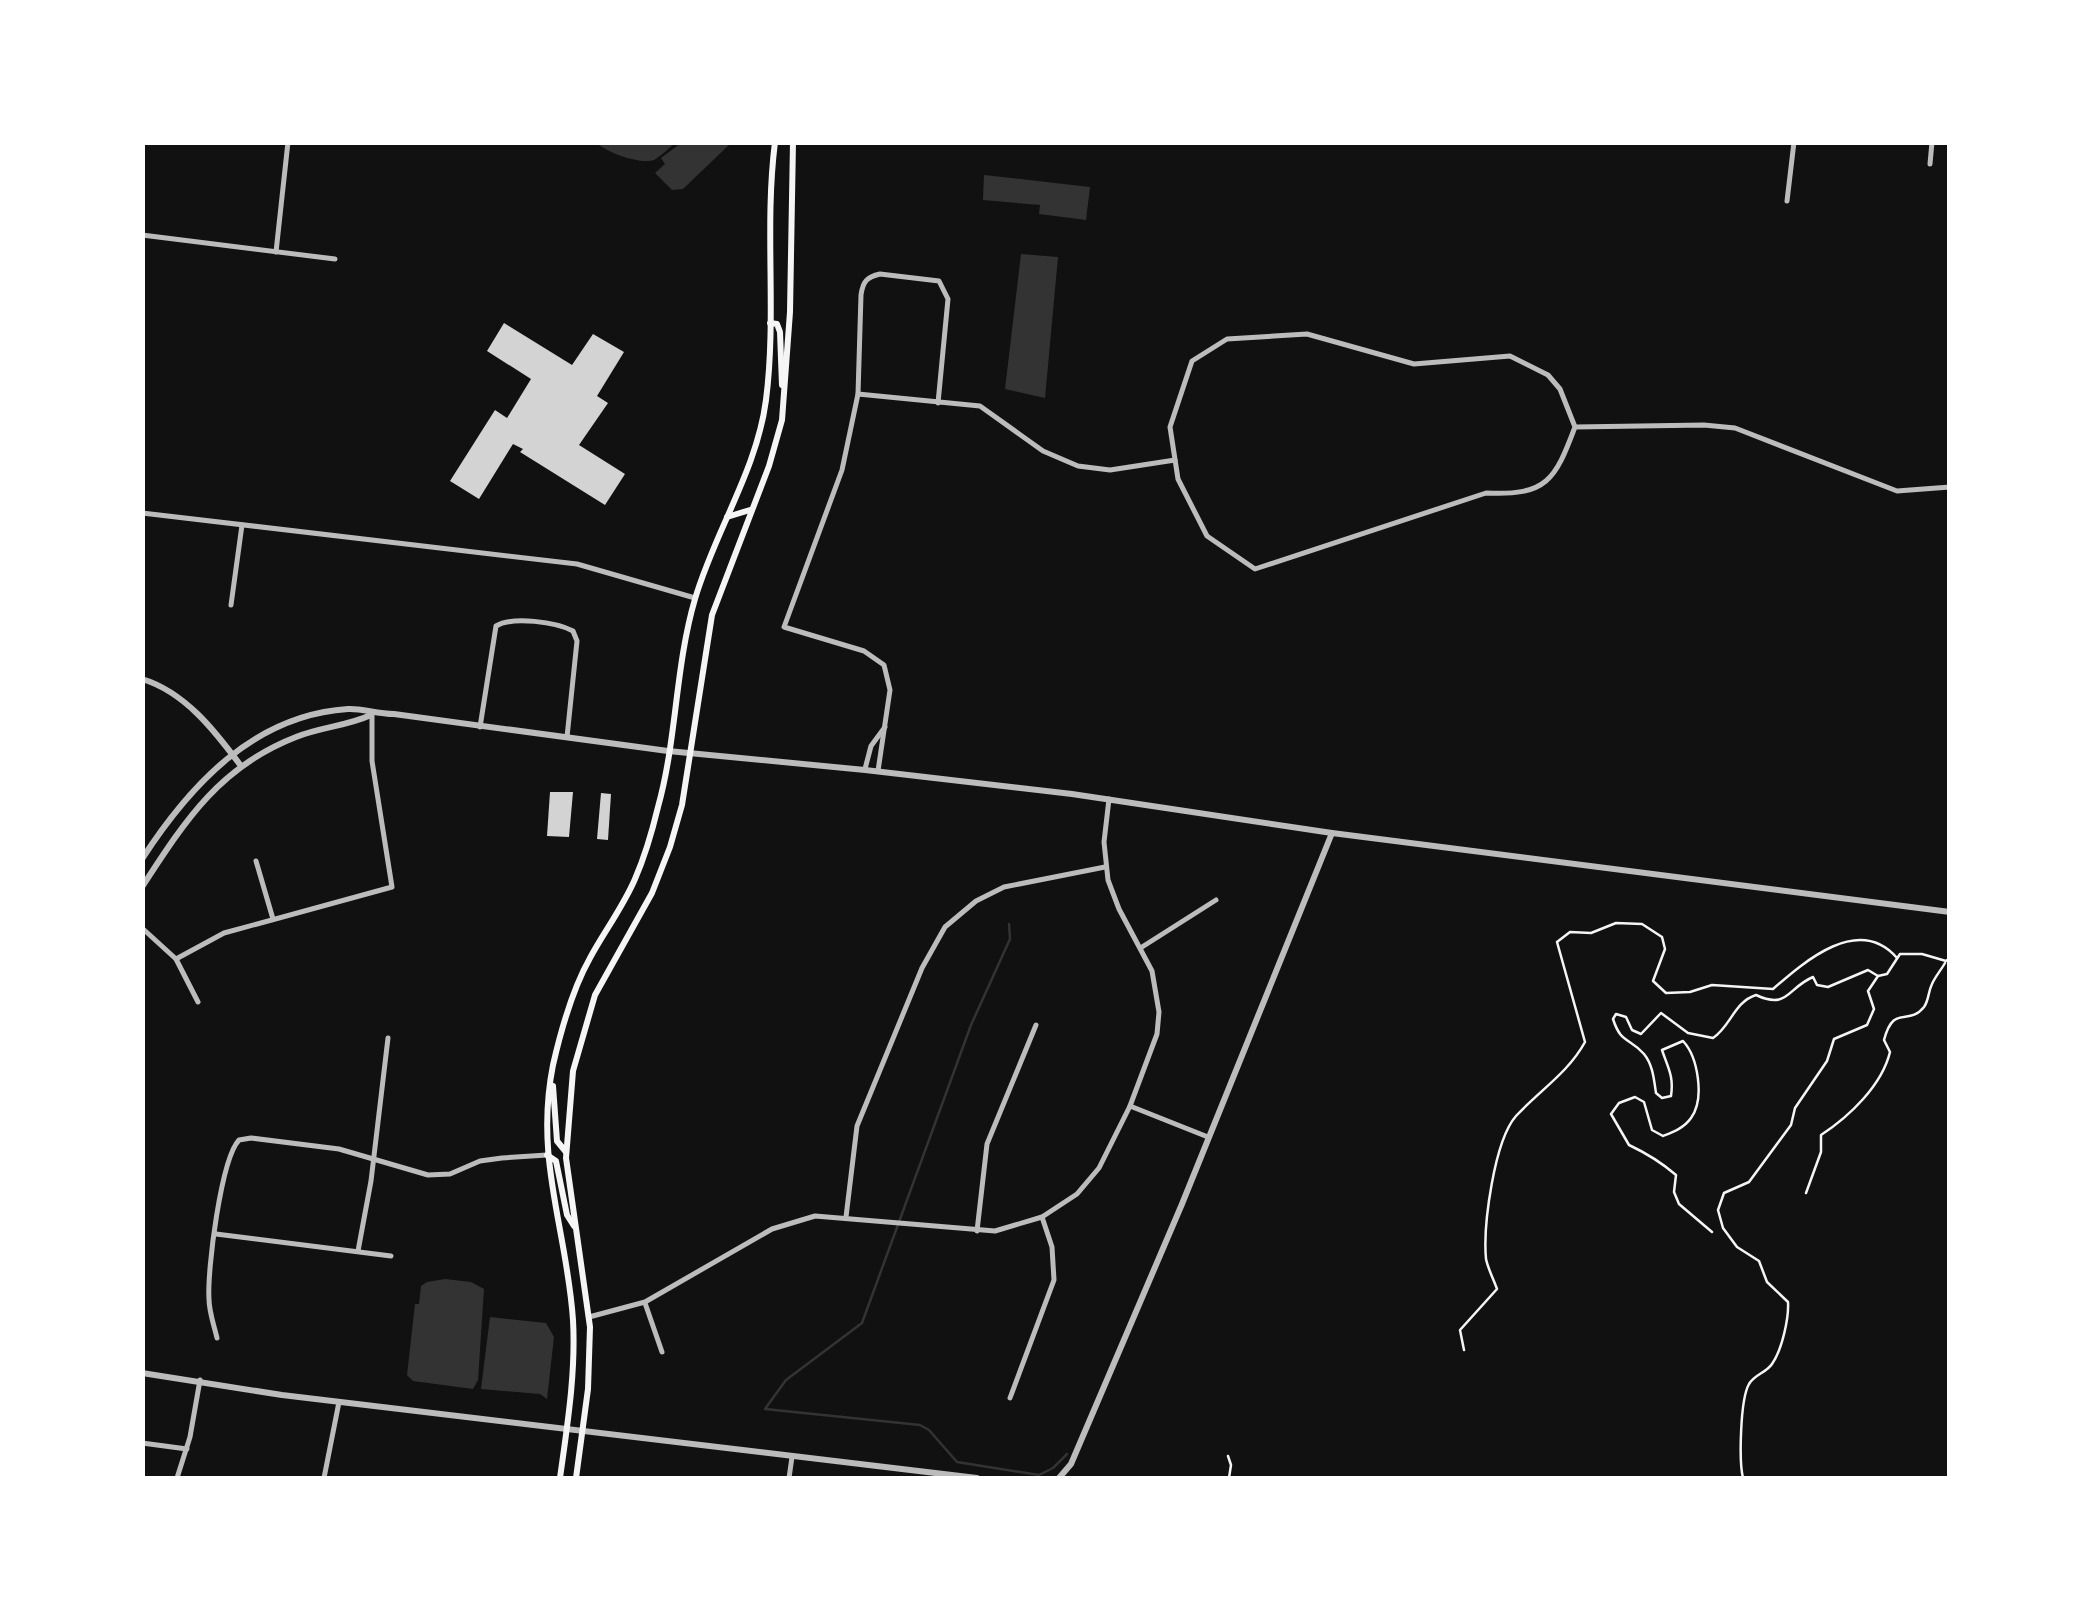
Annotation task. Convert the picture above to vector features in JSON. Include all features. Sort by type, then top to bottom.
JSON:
[{"type":"main road","points":[[560,1478],[574,1349],[573,1318],[547,1155],[552,1080],[569,1008],[581,978],[634,882],[645,852],[660,803],[684,646],[696,598],[749,467],[766,401],[770,178],[775,142]]},
{"type":"main road","points":[[576,1478],[590,1364],[589,1316],[566,1152],[573,1071],[596,995],[652,892],[670,848],[712,615],[772,456],[783,406],[790,312],[793,142]]},
{"type":"main road","points":[[770,322],[777,324],[780,332],[783,406]]},
{"type":"main road","points":[[727,516],[753,507]]},
{"type":"main road","points":[[552,1080],[557,1141],[566,1152]]},
{"type":"main road","points":[[547,1155],[556,1161],[567,1215],[578,1232]]},
{"type":"street","points":[[276,252],[288,142]]},
{"type":"street","points":[[1648,142],[1668,142]]},
{"type":"street","points":[[1788,201],[1794,142]]},
{"type":"street","points":[[1930,164],[1932,142]]},
{"type":"street","points":[[142,235],[335,259]]},
{"type":"street","points":[[878,771],[890,690],[888,672],[880,661],[844,644],[784,627],[842,470],[858,394],[862,285],[870,276],[939,281],[946,292],[938,403]]},
{"type":"street","points":[[1307,334],[1414,364],[1510,356],[1548,375],[1567,400],[1575,428],[1559,469],[1543,485],[1506,494],[1486,492],[1256,570],[1207,536],[1178,479],[1170,428],[1192,360],[1227,338],[1307,334]]},
{"type":"street","points":[[858,394],[985,408],[1044,452],[1078,466],[1110,470],[1175,460]]},
{"type":"street","points":[[1575,428],[1736,428],[1896,490],[1950,487]]},
{"type":"street","points":[[142,512],[578,564],[696,598]]},
{"type":"street","points":[[231,605],[242,525]]},
{"type":"street","points":[[480,727],[496,626],[509,621],[565,627],[573,631],[577,642],[567,737]]},
{"type":"street","points":[[142,678],[173,692],[191,707],[241,766]]},
{"type":"street","points":[[142,859],[188,794],[232,753],[296,720],[352,708],[372,714],[668,751],[1108,799],[1332,833],[1950,912]]},
{"type":"street","points":[[142,887],[199,804],[241,766],[301,734],[354,723],[372,714]]},
{"type":"street","points":[[176,959],[224,932],[392,887],[372,761],[372,714]]},
{"type":"street","points":[[864,770],[871,746],[884,728]]},
{"type":"street","points":[[589,1316],[645,1302],[772,1229],[815,1216],[976,1231],[1014,1227],[1061,1207],[1088,1181],[1130,1106],[1157,1034],[1159,1012],[1158,990],[1142,947],[1119,908],[1105,867],[1108,799]]},
{"type":"street","points":[[1059,1478],[1071,1464],[1332,833]]},
{"type":"street","points":[[256,861],[273,919]]},
{"type":"street","points":[[846,1218],[856,1126],[922,968],[946,928],[976,902],[1004,887],[1105,867]]},
{"type":"street","points":[[1142,947],[1216,900]]},
{"type":"street","points":[[142,928],[176,959],[198,1002]]},
{"type":"street","points":[[976,1231],[987,1144],[1036,1025]]},
{"type":"street","points":[[358,1251],[388,1038]]},
{"type":"street","points":[[1130,1106],[1208,1137]]},
{"type":"street","points":[[217,1338],[209,1298],[223,1173],[238,1140],[250,1138],[339,1149],[414,1173],[439,1176],[484,1161],[547,1155]]},
{"type":"street","points":[[1010,1398],[1054,1280],[1052,1248],[1042,1218]]},
{"type":"street","points":[[216,1234],[390,1256]]},
{"type":"street","points":[[645,1302],[662,1352]]},
{"type":"street","points":[[142,1373],[339,1402],[977,1478]]},
{"type":"street","points":[[177,1478],[187,1449],[200,1380]]},
{"type":"street","points":[[324,1478],[339,1402]]},
{"type":"street","points":[[142,1443],[187,1449]]},
{"type":"street","points":[[789,1478],[792,1455]]},
{"type":"path","points":[[1464,1350],[1460,1330],[1497,1289],[1486,1262],[1502,1139],[1513,1119],[1572,1066],[1585,1042],[1557,942],[1570,932],[1591,933],[1616,923],[1642,924],[1662,937],[1664,949],[1652,981],[1666,992],[1690,992],[1712,985],[1773,989],[1810,957],[1850,939],[1888,947],[1897,958]]},
{"type":"path","points":[[1712,1232],[1679,1204],[1674,1192],[1676,1174],[1657,1165],[1642,1148],[1629,1146],[1611,1114],[1619,1103],[1635,1097],[1644,1102],[1652,1130],[1663,1136],[1678,1130],[1690,1119],[1697,1104],[1695,1058],[1682,1041],[1662,1050],[1672,1070],[1672,1085],[1671,1096],[1662,1098],[1656,1093],[1652,1068],[1645,1056],[1618,1038],[1612,1019],[1616,1014],[1626,1017],[1632,1030],[1641,1034],[1661,1013],[1688,1033],[1713,1038],[1720,1034],[1743,999],[1756,995],[1770,1002],[1786,999],[1802,982],[1813,977],[1817,985],[1828,987],[1868,970],[1878,976],[1887,974],[1900,954],[1948,960],[1930,987],[1927,1004],[1917,1013],[1896,1016],[1888,1024],[1884,1040],[1890,1052],[1886,1068],[1843,1121],[1821,1135],[1821,1152],[1806,1193]]},
{"type":"path","points":[[1744,1478],[1740,1440],[1746,1389],[1775,1359],[1788,1302],[1767,1282],[1760,1261],[1737,1247],[1723,1228],[1718,1210],[1724,1193],[1749,1182],[1791,1125],[1795,1108],[1827,1061],[1834,1040],[1867,1025],[1874,1010],[1868,991],[1878,976]]},
{"type":"path","points":[[1228,1456],[1230,1478]]},
{"type":"shaded area","points":[[597,143],[675,143],[654,160],[641,161]]},
{"type":"shaded area","points":[[681,143],[731,143],[683,189],[672,190],[655,173],[665,164],[661,158]]},
{"type":"shaded area","points":[[984,175],[1090,187],[1086,220],[1039,214],[1040,205],[983,200]]},
{"type":"shaded area","points":[[1021,254],[1058,257],[1045,398],[1005,389]]},
{"type":"shaded area","points":[[445,1279],[471,1282],[484,1289],[478,1380],[473,1389],[413,1381],[407,1375],[415,1304],[419,1304],[421,1286]]},
{"type":"shaded area","points":[[490,1317],[546,1323],[554,1337],[547,1399],[540,1394],[481,1389]]},
{"type":"building","points":[[504,323],[572,365],[593,334],[624,352],[597,396],[608,403],[579,445],[625,474],[605,505],[513,444],[479,499],[450,481],[495,410],[507,418],[531,379],[487,351]]},
{"type":"building","points":[[550,792],[573,792],[569,837],[547,836]]},
{"type":"building","points":[[601,793],[611,794],[608,840],[597,839]]},
{"type":"waterway","points":[[1009,924],[1010,939],[971,1025],[862,1323],[786,1380],[765,1409],[920,1425],[957,1462],[1039,1475],[1067,1454]]}]
